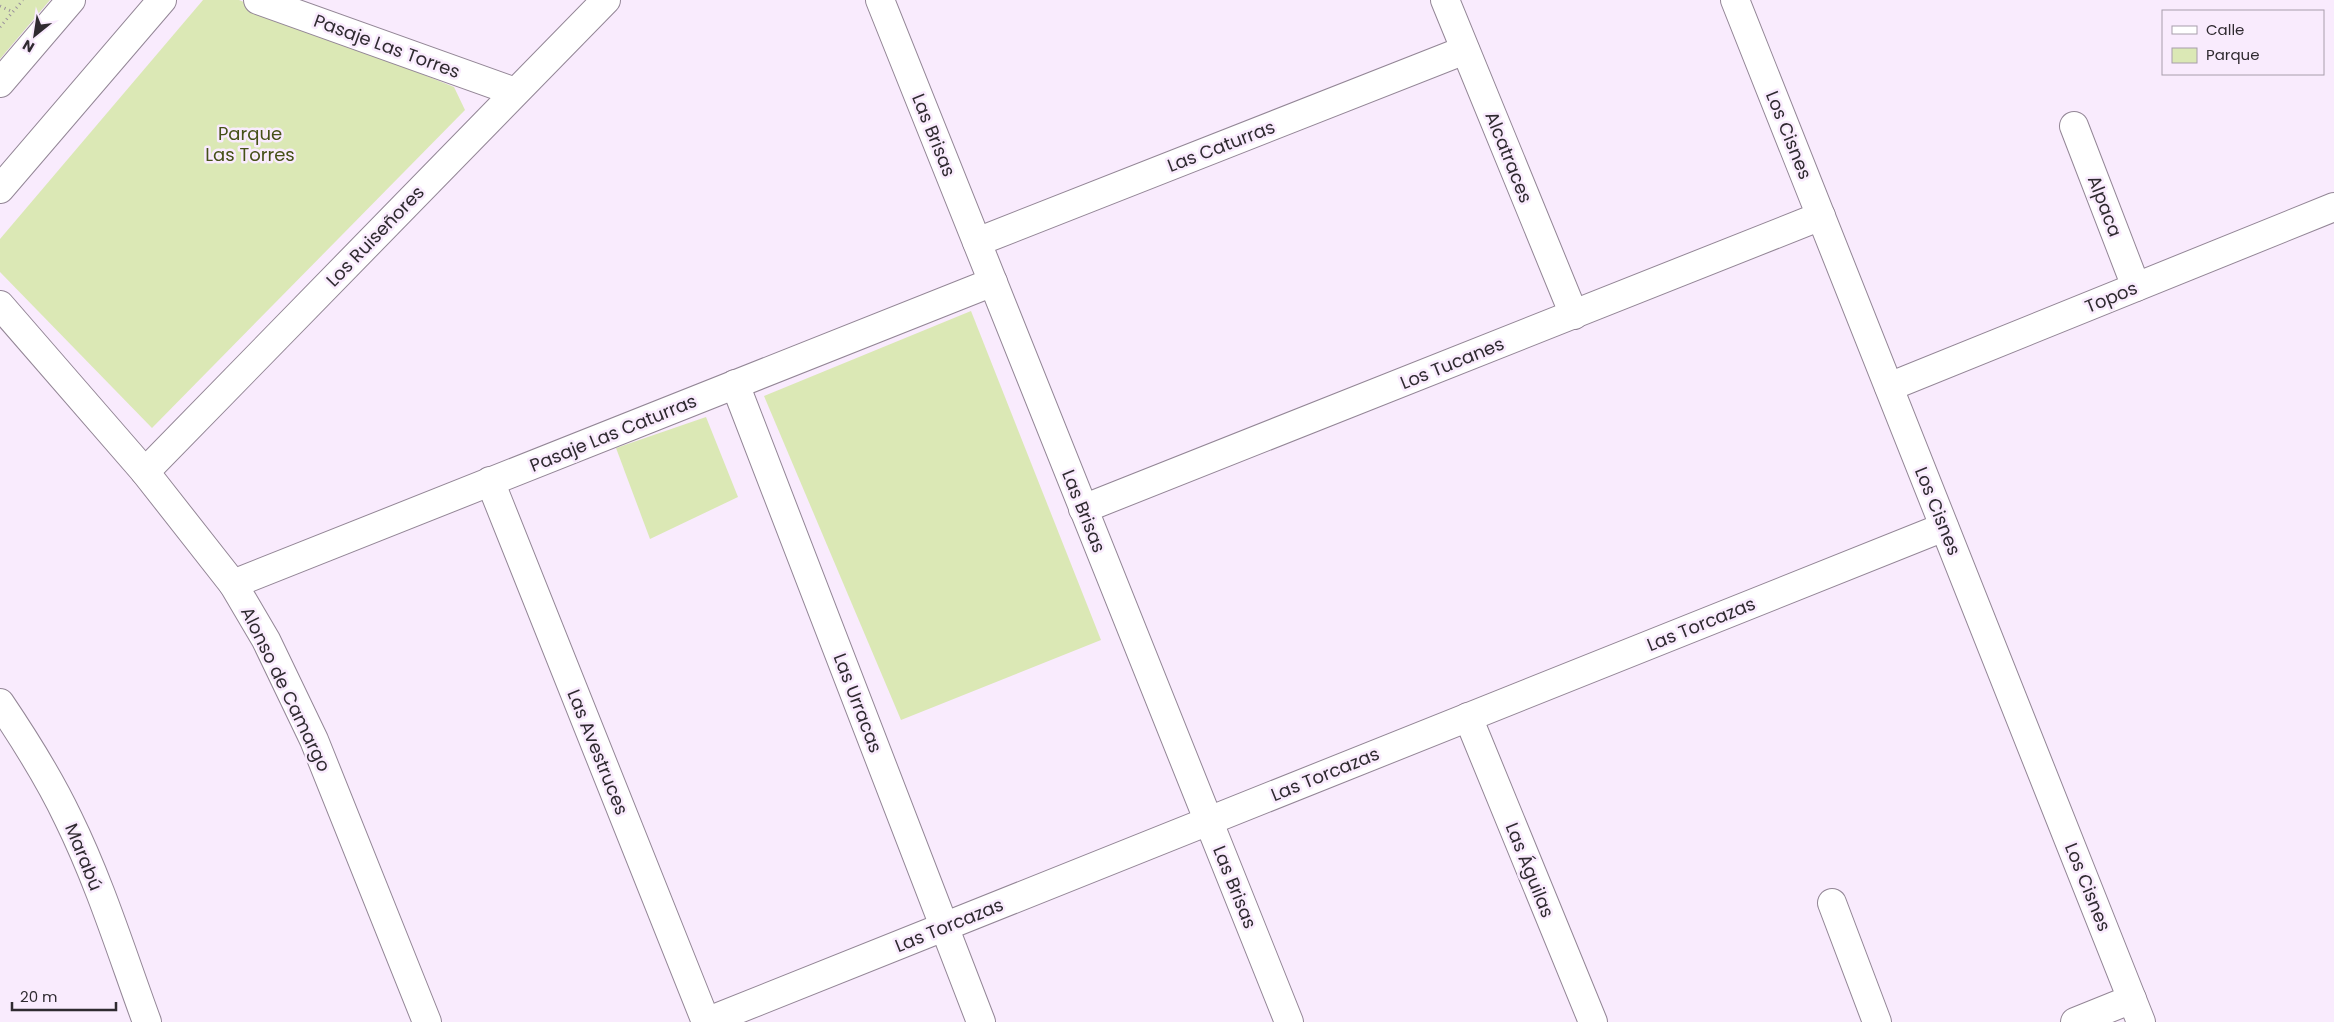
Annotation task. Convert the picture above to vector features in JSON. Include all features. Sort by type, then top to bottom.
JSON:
[{"type":"main road","points":[[0,83],[71,0]]},
{"type":"main road","points":[[0,189],[162,0]]},
{"type":"main road","name":"Pasaje Las Torres","points":[[258,0],[515,92]]},
{"type":"main road","name":"Los Ruiseñores","points":[[145,472],[606,0]]},
{"type":"main road","name":"Las Brisas","points":[[880,0],[1289,1022]]},
{"type":"main road","name":"Alcatraces","points":[[1445,0],[1574,314]]},
{"type":"main road","name":"Los Cisnes","points":[[1735,0],[2137,1011]]},
{"type":"main road","name":"Las Caturras","points":[[977,242],[1465,50]]},
{"type":"main road","name":"Alpaca","points":[[2074,126],[2136,287]]},
{"type":"main road","name":"Topos","points":[[1889,387],[2334,207]]},
{"type":"main road","name":"Los Tucanes","points":[[1084,509],[1821,216]]},
{"type":"main road","name":"Pasaje Las Caturras","points":[[233,584],[993,282]]},
{"type":"main road","name":"Alonso de Camargo","points":[[0,305],[145,472],[233,584],[266,640],[314,740],[427,1022]]},
{"type":"main road","name":"Las Urracas","points":[[735,384],[981,1022]]},
{"type":"main road","name":"Las Avestruces","points":[[490,481],[706,1022]]},
{"type":"main road","name":"Las Torcazas","points":[[706,1022],[1944,527]]},
{"type":"main road","name":"Marabú","points":[[0,703],[37,758],[69,819],[92,873],[146,1022]]},
{"type":"main road","name":"Las Águilas","points":[[1468,717],[1593,1022]]},
{"type":"main road","points":[[1832,903],[1877,1022]]},
{"type":"main road","points":[[2075,1022],[2137,1011]]},
{"type":"path","points":[[0,27],[23,0]]},
{"type":"path","points":[[0,6],[19,14]]},
{"type":"green space","points":[[0,0],[50,0],[0,59]]},
{"type":"green space","name":"Parque Las Torres","points":[[203,0],[239,0],[454,87],[465,110],[152,428],[0,272],[0,239]]},
{"type":"green space","points":[[971,311],[1101,640],[901,720],[764,396]]},
{"type":"green space","points":[[706,417],[738,497],[650,539],[616,448]]}]
